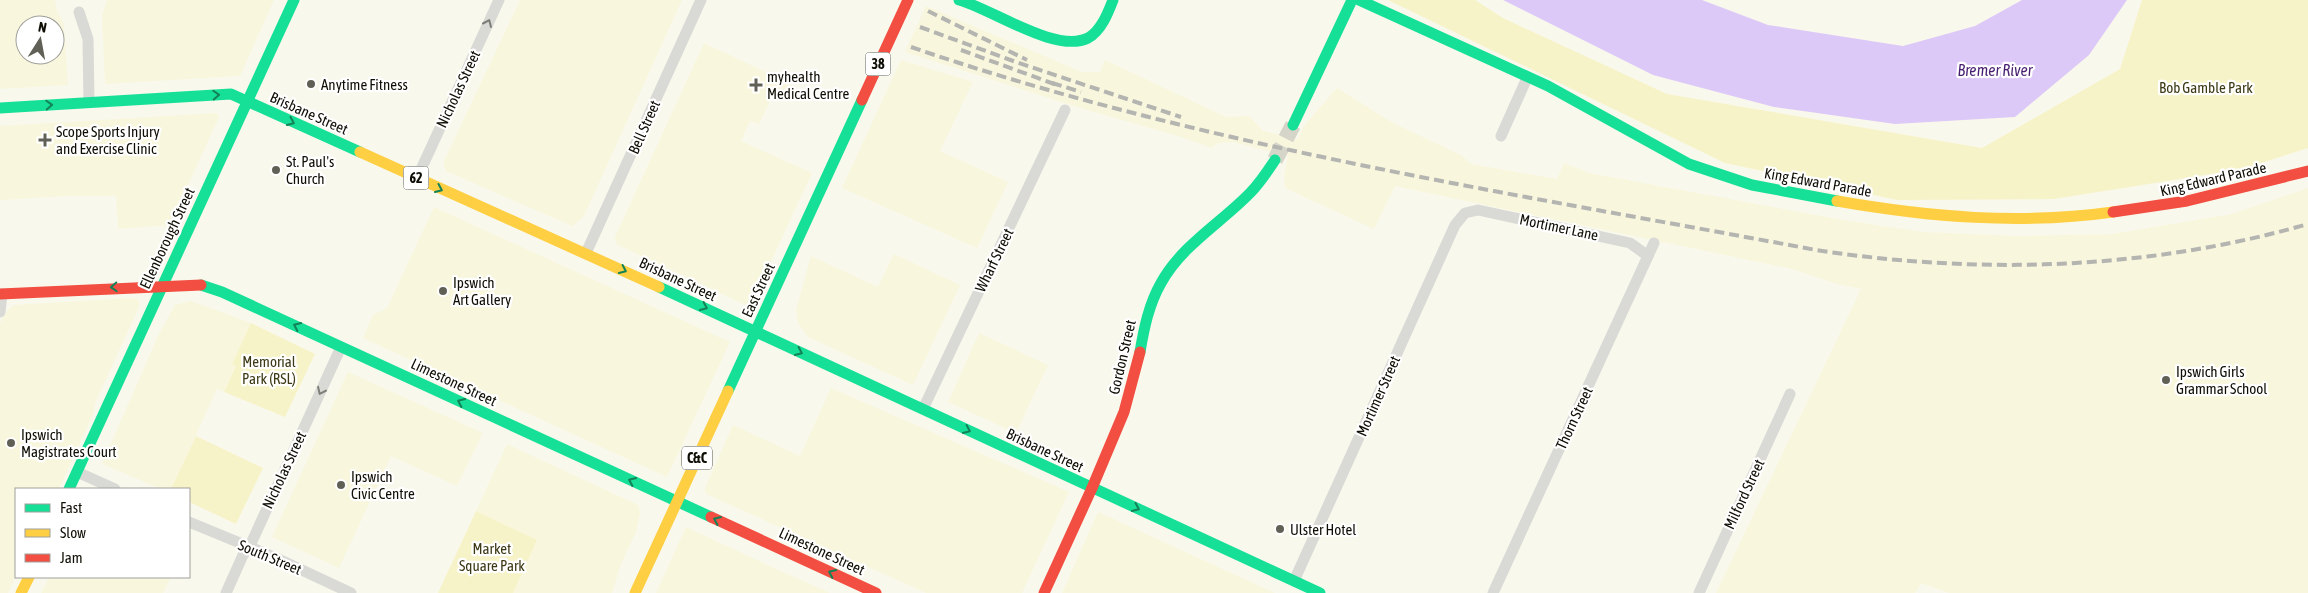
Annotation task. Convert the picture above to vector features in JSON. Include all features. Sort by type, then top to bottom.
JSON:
[{"type":"main road","name":"Ellenborough Street","points":[[69,488],[294,0]]},
{"type":"main road","points":[[966,1],[1050,39],[1067,42],[1083,40],[1092,35],[1100,27],[1113,0]]},
{"type":"main road","points":[[1293,125],[1352,0]]},
{"type":"main road","name":"King Edward Parade","points":[[1359,0],[1574,99],[1703,171],[1766,188],[1902,212],[1980,219],[2053,218],[2113,213],[2182,203],[2244,189],[2308,170]]},
{"type":"main road","name":"East Street","points":[[635,593],[906,2]]},
{"type":"main road","name":"Brisbane Street","points":[[0,108],[231,94],[586,253],[1320,593]]},
{"type":"main road","name":"Gordon Street","points":[[1044,593],[1092,488],[1128,401],[1146,318],[1162,281],[1181,257],[1260,183],[1275,160]]},
{"type":"main road","name":"Limestone Street","points":[[1,294],[163,284],[199,284],[222,292],[876,593]]},
{"type":"main road","points":[[21,593],[28,578]]},
{"type":"street","name":"Nicholas Street","points":[[417,178],[498,0]]},
{"type":"street","name":"Bell Street","points":[[586,253],[701,0]]},
{"type":"street","points":[[79,12],[88,39],[89,102]]},
{"type":"street","points":[[1500,136],[1527,78]]},
{"type":"street","name":"Wharf Street","points":[[923,409],[1065,110]]},
{"type":"street","name":"Mortimer Lane","points":[[1465,213],[1478,210],[1607,237],[1630,243],[1648,256]]},
{"type":"street","name":"Mortimer Street","points":[[1294,581],[1455,225],[1465,213]]},
{"type":"street","name":"Thorn Street","points":[[1494,593],[1654,243]]},
{"type":"street","points":[[0,312],[2,308],[1,294]]},
{"type":"street","name":"Nicholas Street","points":[[226,593],[243,555],[249,548],[341,347]]},
{"type":"street","name":"Milford Street","points":[[1699,593],[1790,394]]},
{"type":"street","points":[[77,472],[114,488]]},
{"type":"street","name":"South Street","points":[[190,522],[274,557],[351,593]]},
{"type":"shaded area","points":[[0,0],[55,0],[59,15],[15,15],[15,65],[65,65],[65,40],[68,85],[0,89]]},
{"type":"shaded area","points":[[107,0],[274,0],[241,74],[238,76],[105,84],[102,15]]},
{"type":"shaded area","points":[[520,0],[682,0],[584,216],[572,226],[446,171],[443,163]]},
{"type":"shaded area","points":[[926,6],[1082,72],[1100,72],[1105,60],[1226,117],[1249,116],[1263,131],[1298,139],[1303,127],[1337,88],[1393,123],[1461,155],[1471,164],[1557,179],[1564,163],[1589,173],[1843,220],[1923,232],[2017,236],[2112,234],[2232,214],[2308,188],[2308,593],[1949,593],[1921,583],[1915,593],[1716,593],[1861,289],[1834,283],[1792,269],[1395,186],[1374,229],[1285,188],[1284,176],[1288,156],[1233,142],[1218,143],[1211,148],[905,52]]},
{"type":"shaded area","points":[[704,43],[791,84],[788,93],[776,88],[759,124],[750,121],[741,141],[812,173],[750,307],[616,244],[615,237]]},
{"type":"shaded area","points":[[901,60],[973,82],[940,151],[1008,182],[977,248],[842,188]]},
{"type":"shaded area","points":[[217,113],[219,117],[170,225],[118,229],[116,196],[67,196],[0,200],[0,126]]},
{"type":"shaded area","points":[[434,207],[730,342],[667,477],[363,338],[373,315],[387,308]]},
{"type":"shaded area","points":[[894,254],[960,285],[913,385],[808,337],[798,323],[796,310],[811,256],[878,287]]},
{"type":"shaded area","points":[[131,298],[139,300],[139,307],[95,403],[94,412],[59,488],[15,488],[15,577],[8,593],[0,593],[0,323],[6,312],[14,305]]},
{"type":"shaded area","points":[[191,301],[251,323],[233,363],[236,365],[224,392],[217,389],[171,488],[159,488],[102,464],[158,336],[175,305]]},
{"type":"shaded area","points":[[979,333],[1048,365],[1016,433],[948,402]]},
{"type":"shaded area","points":[[348,372],[483,433],[457,486],[391,456],[339,568],[272,537]]},
{"type":"shaded area","points":[[831,388],[1069,492],[1022,593],[926,593],[706,494],[705,488],[733,425],[800,456]]},
{"type":"shaded area","points":[[507,444],[638,505],[640,513],[636,532],[621,564],[612,593],[513,593],[537,540],[476,511]]},
{"type":"shaded area","points":[[1098,512],[1275,593],[1062,593]]},
{"type":"shaded area","points":[[686,527],[774,568],[830,593],[656,593]]},
{"type":"shaded area","points":[[48,578],[170,578],[163,593],[41,593]]},
{"type":"green space","name":"Bob Gamble Park","points":[[1388,0],[1475,0],[1503,18],[1667,94],[1982,148],[2120,69],[2142,0],[2308,0],[2308,148],[2243,169],[2054,199],[1897,200],[1725,163]]},
{"type":"green space","name":"Memorial Park (RSL)","points":[[251,323],[315,354],[285,417],[224,392],[236,366],[232,364]]},
{"type":"green space","points":[[196,436],[263,468],[236,524],[190,502],[190,488],[171,488]]},
{"type":"green space","name":"Market Square Park","points":[[476,511],[537,540],[513,593],[438,593]]},
{"type":"water","name":"Bremer River","points":[[1503,0],[1702,0],[1768,25],[1903,46],[1975,26],[2022,0],[2127,0],[2089,55],[2015,117],[1895,124],[1774,107],[1653,75]]},
{"type":"tunnel","points":[[1275,160],[1293,125]]},
{"type":"railway","points":[[928,11],[1027,60]]},
{"type":"railway","points":[[920,27],[1016,62],[1181,117]]},
{"type":"railway","points":[[911,47],[1021,82],[1133,113],[1359,165],[1816,250],[1877,258],[1939,263],[2063,264],[2187,251],[2248,239],[2308,224]]},
{"type":"railway","points":[[961,50],[1057,85]]},
{"type":"railway","points":[[1052,83],[1081,92]]},
{"type":"traffic: fast","points":[[69,488],[294,0]]},
{"type":"traffic: fast","points":[[959,0],[1042,35],[1059,40],[1075,41],[1088,38],[1097,31],[1104,21],[1113,0]]},
{"type":"traffic: fast","points":[[1293,125],[1352,0]]},
{"type":"traffic: fast","points":[[1359,0],[1548,86],[1689,164],[1752,185],[1837,201]]},
{"type":"traffic: fast","points":[[0,108],[231,94],[360,152]]},
{"type":"traffic: fast","points":[[728,391],[862,100]]},
{"type":"traffic: fast","points":[[1140,352],[1150,308],[1161,283],[1170,269],[1191,246],[1250,193],[1275,160]]},
{"type":"traffic: fast","points":[[201,285],[222,292],[711,517]]},
{"type":"traffic: fast","points":[[659,287],[1320,593]]},
{"type":"traffic: slow","points":[[360,152],[659,287]]},
{"type":"traffic: slow","points":[[1837,201],[1871,207],[1975,217],[2044,218],[2113,212]]},
{"type":"traffic: slow","points":[[635,593],[728,391]]},
{"type":"traffic: slow","points":[[21,593],[28,578]]},
{"type":"traffic: jam","points":[[862,100],[908,0]]},
{"type":"traffic: jam","points":[[2113,212],[2187,201],[2308,171]]},
{"type":"traffic: jam","points":[[0,294],[201,285]]},
{"type":"traffic: jam","points":[[1092,488],[1124,412],[1140,352]]},
{"type":"traffic: jam","points":[[1044,593],[1092,488]]},
{"type":"traffic: jam","points":[[711,517],[876,593]]},
{"type":"place","name":"Anytime Fitness","points":[[311,84]]},
{"type":"place","name":"myhealth Medical Centre","points":[[756,85]]},
{"type":"place","name":"Scope Sports Injury and Exercise Clinic","points":[[45,140]]},
{"type":"place","name":"St. Paul's Church","points":[[276,170]]},
{"type":"place","name":"Ipswich Art Gallery","points":[[443,291]]},
{"type":"place","name":"Ipswich Girls Grammar School","points":[[2166,380]]},
{"type":"place","name":"Ipswich Magistrates Court","points":[[11,443]]},
{"type":"place","name":"Ipswich Civic Centre","points":[[341,485]]},
{"type":"place","name":"Ulster Hotel","points":[[1280,529]]}]
